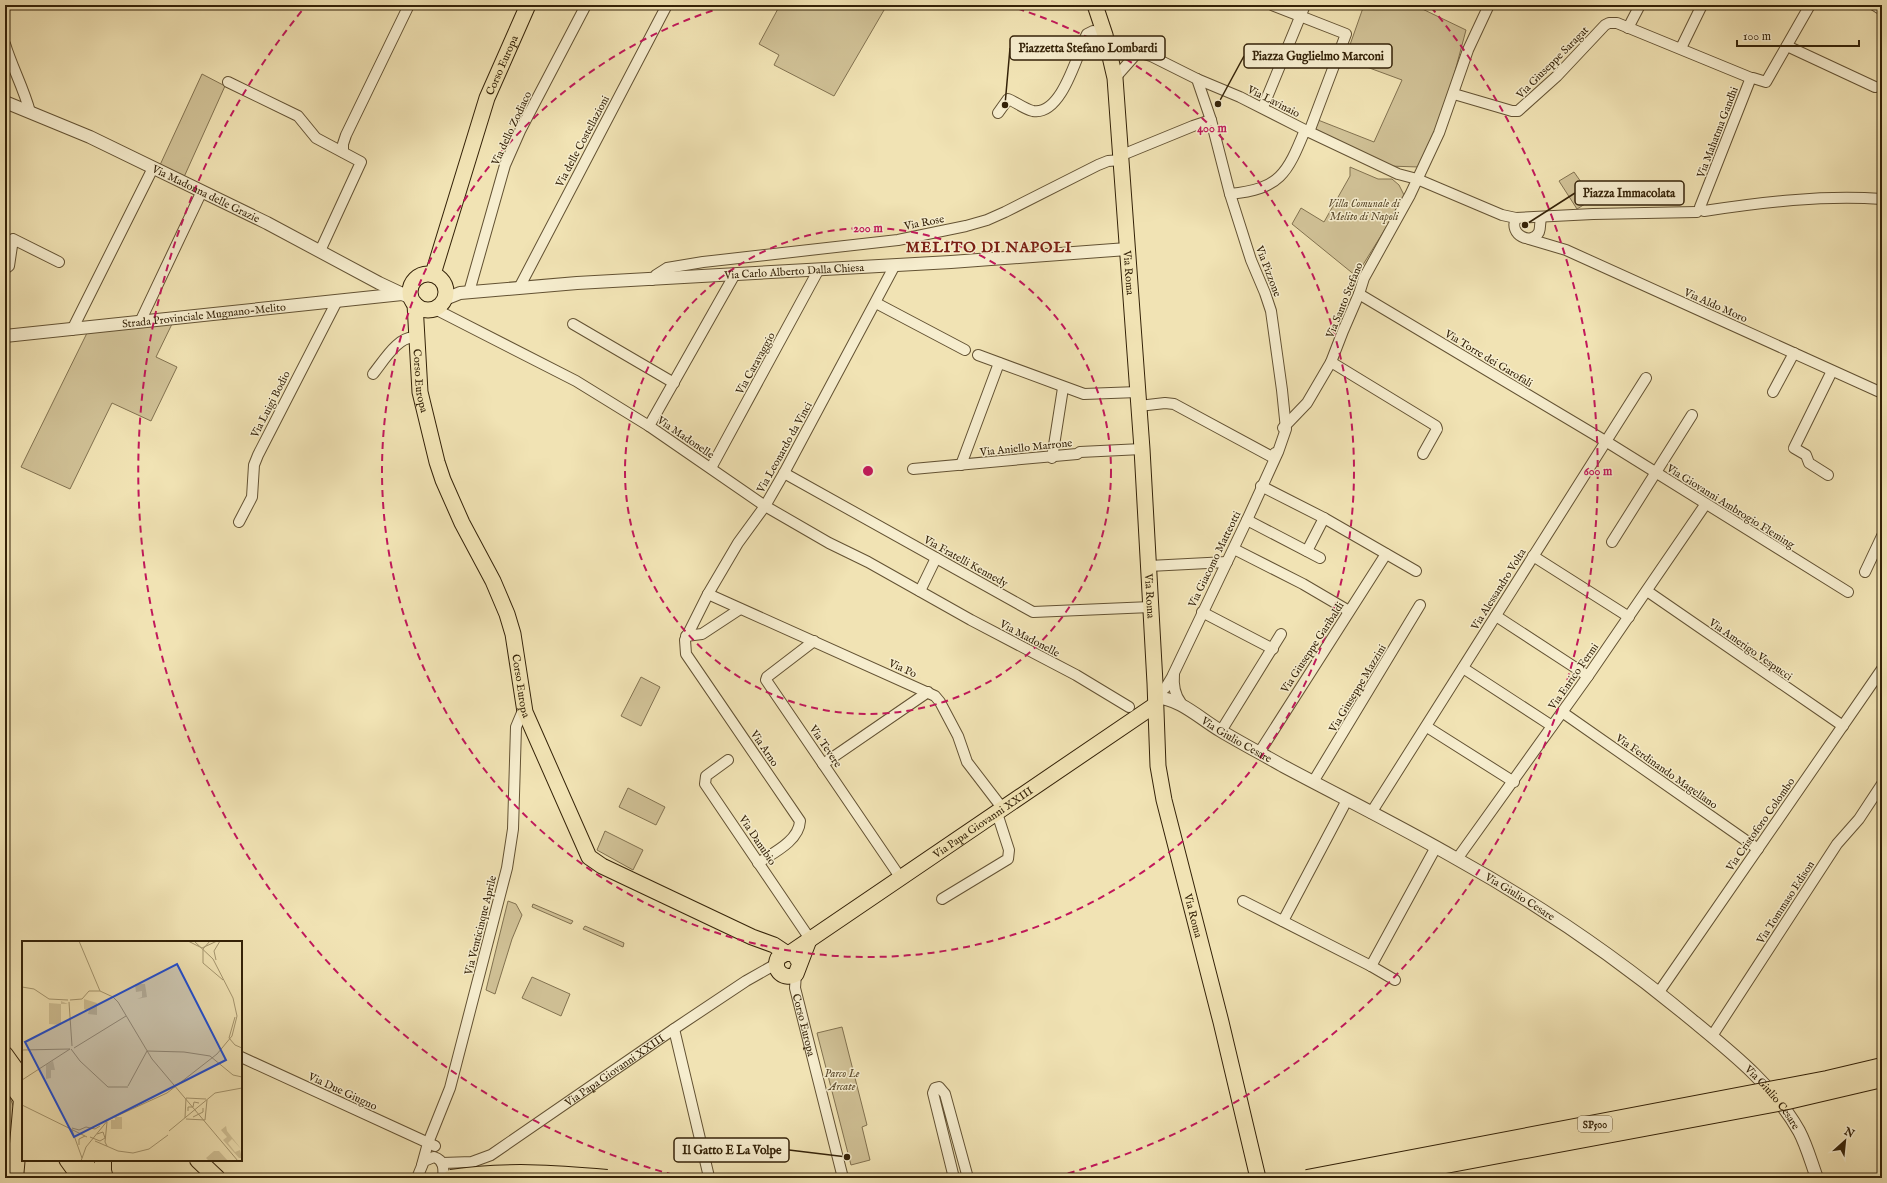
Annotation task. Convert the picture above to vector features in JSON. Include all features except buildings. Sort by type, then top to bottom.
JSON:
[{"type":"highway","name":"SP500","points":[[1307,1178],[1827,1079],[1882,1066]]},
{"type":"highway","name":"SP500","points":[[1376,1178],[1788,1101],[1882,1079]]},
{"type":"highway","points":[[15,1178],[22,1100]]},
{"type":"highway","points":[[103,1161],[102,1171],[105,1178]]},
{"type":"highway","points":[[199,1161],[217,1178]]},
{"type":"highway","points":[[451,1178],[516,1173],[558,1173],[607,1178]]},
{"type":"main road","name":"Corso Europa","points":[[416,338],[439,286],[487,98],[528,5]]},
{"type":"main road","name":"Via Roma","points":[[1098,6],[1115,78],[1124,157],[1128,249],[1158,693],[1158,766],[1164,800],[1221,1022],[1258,1178]]},
{"type":"main road","points":[[427,274],[439,286],[424,310],[410,297],[412,282],[416,278],[427,274]]},
{"type":"main road","name":"Corso Europa","points":[[410,297],[416,338],[420,392],[435,456],[443,480],[462,523],[493,581],[506,614],[512,634],[523,716],[536,736],[589,857],[602,866],[752,937],[787,967]]},
{"type":"main road","name":"Via Papa Giovanni XXIII","points":[[810,939],[1000,811],[1158,693]]},
{"type":"main road","points":[[787,967],[810,939]]},
{"type":"main road","points":[[5,1054],[22,1078]]},
{"type":"main road","points":[[5,1077],[22,1100]]},
{"type":"main road","points":[[68,1161],[80,1178]]},
{"type":"main road","points":[[84,1161],[97,1178]]},
{"type":"street","points":[[343,152],[345,138],[409,5]]},
{"type":"street","name":"Via dello Zodiaco","points":[[465,292],[505,165],[520,132],[586,5]]},
{"type":"street","name":"Via delle Costellazioni","points":[[519,288],[667,5]]},
{"type":"street","points":[[1230,194],[1248,192],[1274,182],[1287,169],[1307,131],[1346,34],[1272,5]]},
{"type":"street","points":[[1263,107],[1305,5]]},
{"type":"street","name":"Via Santo Stefano","points":[[1285,424],[1307,403],[1332,362],[1368,270],[1410,195],[1439,133],[1454,94],[1468,50],[1489,5]]},
{"type":"street","points":[[1628,28],[1640,5]]},
{"type":"street","points":[[1681,48],[1702,5]]},
{"type":"street","name":"Via Mahatma Gandhi","points":[[1701,208],[1751,78],[1766,82],[1810,5]]},
{"type":"street","points":[[1874,5],[1882,10]]},
{"type":"street","name":"Via Giuseppe Saragat","points":[[1454,94],[1512,111],[1518,111],[1557,76],[1604,25],[1608,23],[1617,24],[1681,48],[1751,78]]},
{"type":"street","points":[[998,113],[1007,99],[1034,111],[1042,111],[1049,108],[1056,102],[1065,86],[1088,34],[1093,31],[1105,37]]},
{"type":"street","name":"Via Lavinaio","points":[[1105,37],[1124,48],[1159,60],[1197,79],[1263,107],[1307,131],[1398,174],[1417,179]]},
{"type":"street","points":[[5,44],[12,67],[27,100],[30,112]]},
{"type":"street","points":[[1787,46],[1875,87]]},
{"type":"street","points":[[1115,78],[1138,52]]},
{"type":"street","name":"Via Pizzone","points":[[1197,79],[1214,130],[1230,194],[1251,260],[1271,311],[1285,424]]},
{"type":"street","points":[[228,82],[298,116],[316,138],[360,162],[361,164],[320,251]]},
{"type":"street","name":"Via Madonna delle Grazie","points":[[5,102],[90,137],[202,191],[379,283],[410,297]]},
{"type":"street","name":"Via Rose","points":[[652,280],[656,275],[667,268],[703,262],[898,240],[966,226],[1005,212],[1098,165],[1124,157],[1193,126],[1211,120]]},
{"type":"street","points":[[72,330],[154,168]]},
{"type":"street","points":[[1398,174],[1410,195]]},
{"type":"street","points":[[1417,179],[1493,212],[1516,218],[1539,219],[1701,208],[1816,198],[1882,198]]},
{"type":"street","points":[[140,322],[202,191]]},
{"type":"street","name":"Via Aldo Moro","points":[[1493,212],[1514,228],[1521,236],[1535,239],[1566,250],[1882,393]]},
{"type":"street","points":[[1514,228],[1516,218]]},
{"type":"street","points":[[1535,239],[1540,227],[1539,219]]},
{"type":"street","points":[[5,269],[9,266],[12,255],[13,239],[58,262]]},
{"type":"street","name":"Via Carlo Alberto Dalla Chiesa","points":[[439,286],[465,292],[577,283],[652,280],[1128,249]]},
{"type":"street","name":"Via Leonardo da Vinci","points":[[686,636],[708,594],[738,543],[765,506],[784,473],[895,265]]},
{"type":"street","name":"Via Caravaggio","points":[[711,468],[819,269]]},
{"type":"street","points":[[649,426],[735,274]]},
{"type":"street","name":"Via Madonelle","points":[[439,286],[576,381],[649,426],[765,506],[829,543],[868,562],[1076,675],[1129,707]]},
{"type":"street","name":"Via Torre dei Garofali","points":[[1359,294],[1607,442]]},
{"type":"street","name":"Strada Provinciale Mugnano-Melito","points":[[5,336],[337,301],[410,297]]},
{"type":"street","name":"Via Luigi Bodio","points":[[239,522],[252,497],[254,465],[258,455],[337,301]]},
{"type":"street","points":[[876,303],[965,350]]},
{"type":"street","points":[[573,324],[674,383]]},
{"type":"street","points":[[373,374],[400,342],[411,336],[416,338]]},
{"type":"street","points":[[1773,392],[1794,353]]},
{"type":"street","points":[[978,355],[1063,388],[1089,394],[1174,404],[1274,458]]},
{"type":"street","points":[[1332,362],[1436,426],[1436,429],[1422,454]]},
{"type":"street","points":[[961,465],[999,363]]},
{"type":"street","points":[[1828,475],[1811,466],[1807,460],[1806,454],[1794,448],[1832,371]]},
{"type":"street","name":"Via Alessandro Volta","points":[[1371,813],[1427,727],[1646,378]]},
{"type":"street","points":[[1052,458],[1063,388]]},
{"type":"street","points":[[1612,542],[1692,415]]},
{"type":"street","name":"Via Giacomo Matteotti","points":[[1158,693],[1175,670],[1234,549],[1286,429],[1285,424]]},
{"type":"street","name":"Via Giovanni Ambrogio Fleming","points":[[1607,442],[1845,591]]},
{"type":"street","name":"Via Aniello Marrone","points":[[914,469],[1052,458],[1077,454],[1080,452],[1142,448]]},
{"type":"street","name":"Via Fratelli Kennedy","points":[[784,473],[1036,613],[1151,607]]},
{"type":"street","points":[[1261,486],[1324,518],[1416,571]]},
{"type":"street","name":"Via Enrico Fermi","points":[[1457,859],[1514,782],[1706,505]]},
{"type":"street","points":[[1307,551],[1324,518]]},
{"type":"street","points":[[1247,520],[1320,558]]},
{"type":"street","points":[[1865,572],[1882,536]]},
{"type":"street","points":[[1234,549],[1303,584],[1349,611]]},
{"type":"street","name":"Via Giuseppe Garibaldi","points":[[1259,753],[1386,554]]},
{"type":"street","points":[[1533,556],[1629,617]]},
{"type":"street","points":[[920,591],[936,558]]},
{"type":"street","points":[[1149,566],[1227,562]]},
{"type":"street","name":"Via Amerigo Vespucci","points":[[1647,591],[1843,726]]},
{"type":"street","name":"Via Po","points":[[708,594],[928,692],[940,702],[960,740],[967,762],[1000,811],[1009,850],[1008,859],[942,899]]},
{"type":"street","name":"Via Giuseppe Mazzini","points":[[1313,782],[1420,605]]},
{"type":"street","points":[[686,636],[705,633],[740,609]]},
{"type":"street","points":[[1202,612],[1273,649]]},
{"type":"street","points":[[1496,616],[1588,676]]},
{"type":"street","points":[[1221,731],[1281,634]]},
{"type":"street","name":"Via Arno","points":[[686,636],[684,644],[686,654],[800,821],[800,827],[794,837],[758,863]]},
{"type":"street","name":"Via Tevere","points":[[814,641],[766,680],[900,877]]},
{"type":"street","points":[[1463,668],[1552,726]]},
{"type":"street","name":"Via Cristoforo Colombo","points":[[1659,992],[1882,669]]},
{"type":"street","name":"Via Giacomo Matteotti","points":[[1175,670],[1173,686],[1177,698],[1181,703]]},
{"type":"street","points":[[823,764],[928,692]]},
{"type":"street","name":"Via Giulio Cesare","points":[[1158,693],[1165,698],[1181,703],[1192,713],[1259,753],[1457,859],[1590,942],[1659,992],[1749,1068],[1788,1114],[1799,1132],[1817,1178]]},
{"type":"street","name":"Via Ferdinando Magellano","points":[[1562,712],[1758,849]]},
{"type":"street","points":[[515,736],[523,716]]},
{"type":"street","points":[[1427,727],[1514,782]]},
{"type":"street","points":[[515,736],[524,731],[536,736]]},
{"type":"street","name":"Via Venticinque Aprile","points":[[417,1178],[431,1145],[439,1116],[450,1088],[511,848],[515,736]]},
{"type":"street","name":"Via Danubio","points":[[728,760],[706,776],[705,784],[810,939]]},
{"type":"street","name":"Via Tommaso Edison","points":[[1712,1036],[1837,844],[1859,819],[1882,784]]},
{"type":"street","points":[[1283,921],[1346,800]]},
{"type":"street","points":[[1371,966],[1436,847]]},
{"type":"street","points":[[1243,901],[1371,966],[1395,980]]},
{"type":"street","name":"Via Papa Giovanni XXIII","points":[[459,1178],[482,1159],[746,982],[787,967]]},
{"type":"street","name":"Corso Europa","points":[[787,967],[843,1178]]},
{"type":"street","points":[[674,1030],[709,1177]]},
{"type":"street","name":"Via Due Giugno","points":[[242,1057],[431,1145]]},
{"type":"street","points":[[954,1178],[933,1093],[935,1088],[939,1087],[945,1094],[968,1178]]},
{"type":"street","points":[[431,1145],[440,1161],[443,1178]]},
{"type":"street","points":[[422,1166],[427,1159],[440,1161]]},
{"type":"street","name":"Via Papa Giovanni XXIII","points":[[440,1161],[472,1162],[482,1159]]},
{"type":"green space","points":[[780,5],[887,5],[834,96],[774,65],[779,55],[759,44]]},
{"type":"green space","points":[[1364,5],[1414,5],[1466,30],[1446,105],[1419,167],[1388,166],[1312,131],[1318,120],[1374,142],[1402,80],[1345,59]]},
{"type":"green space","points":[[202,74],[225,86],[184,177],[160,165]]},
{"type":"green space","name":"Villa Comunale di Melito di Napoli","points":[[1350,167],[1378,179],[1392,179],[1399,185],[1405,197],[1356,276],[1292,224],[1301,208],[1324,222],[1350,176]]},
{"type":"green space","points":[[1574,172],[1593,199],[1577,209],[1559,181]]},
{"type":"green space","points":[[172,324],[156,357],[177,367],[151,421],[112,403],[70,489],[21,467],[87,333]]},
{"type":"green space","points":[[641,677],[660,687],[641,726],[621,716]]},
{"type":"green space","points":[[628,788],[665,807],[656,825],[619,807]]},
{"type":"green space","points":[[605,831],[643,850],[633,870],[597,850]]},
{"type":"green space","points":[[508,901],[516,904],[522,915],[512,939],[495,994],[486,990]]},
{"type":"green space","points":[[533,904],[573,921],[571,924],[532,907]]},
{"type":"green space","points":[[585,926],[624,943],[623,947],[583,929]]},
{"type":"green space","points":[[532,977],[570,994],[561,1016],[522,998]]},
{"type":"green space","name":"Parco Le Arcate","points":[[842,1027],[867,1125],[862,1127],[870,1160],[851,1165],[817,1033]]},
{"type":"green space","points":[[10,1098],[15,1110],[11,1178],[5,1178],[5,1112]]},
{"type":"place","name":"Piazza Guglielmo Marconi","points":[[1218,104]]},
{"type":"place","name":"Piazzetta Stefano Lombardi","points":[[1005,105]]},
{"type":"place","name":"Piazza Immacolata","points":[[1525,225]]},
{"type":"place","name":"Il Gatto E La Volpe","points":[[847,1157]]},
{"type":"district","name":"MELITO DI NAPOLI","points":[[989,247]]}]
